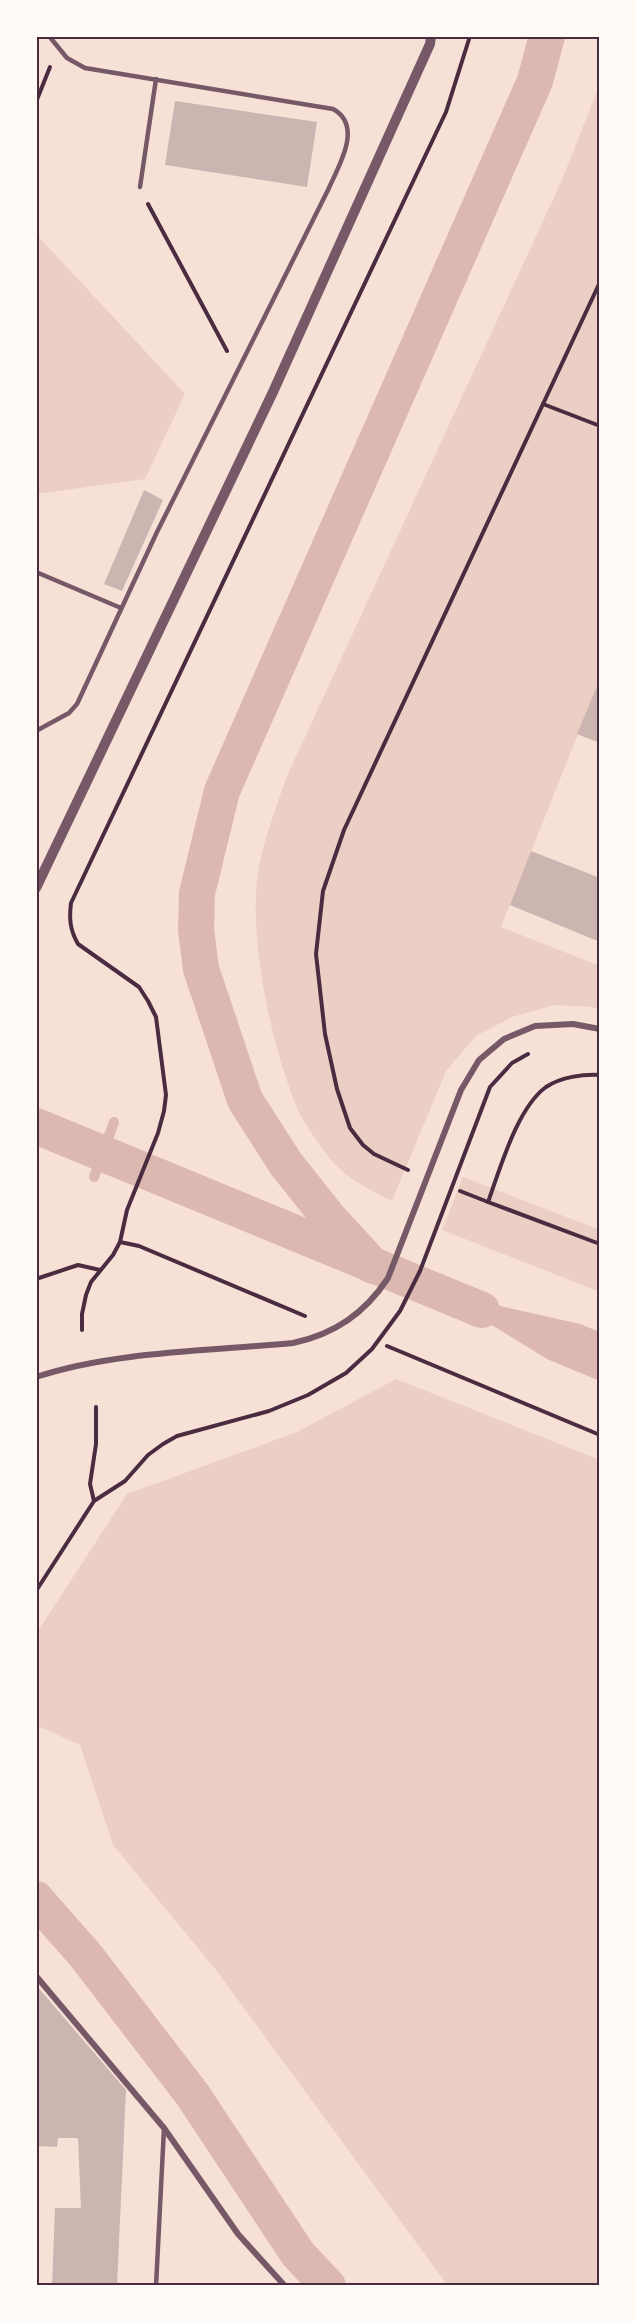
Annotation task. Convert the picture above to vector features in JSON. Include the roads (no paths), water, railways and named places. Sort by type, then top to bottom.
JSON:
[{"type":"street","points":[[36,888],[273,392],[431,36]]},
{"type":"street","points":[[36,1377],[76,1367],[130,1358],[293,1344],[323,1335],[348,1321],[375,1297],[388,1278],[461,1090],[479,1060],[504,1039],[535,1026],[573,1023],[600,1029]]},
{"type":"street","points":[[36,1976],[164,2128],[238,2234],[285,2286]]},
{"type":"lane","points":[[36,731],[69,713],[77,704],[121,608],[343,157],[347,141],[346,123],[340,113],[333,109],[85,68],[67,58],[49,36]]},
{"type":"lane","points":[[140,187],[156,79]]},
{"type":"lane","points":[[36,572],[121,608]]},
{"type":"lane","points":[[156,2286],[164,2128]]},
{"type":"waterway","points":[[373,1266],[329,1218],[286,1164],[245,1100],[201,969],[196,930],[197,893],[222,791],[535,81],[547,36]]},
{"type":"waterway","points":[[94,1177],[114,1122]]},
{"type":"waterway","points":[[36,1126],[482,1310]]},
{"type":"waterway","points":[[36,1899],[86,1956],[192,2094],[298,2254],[328,2286]]}]
